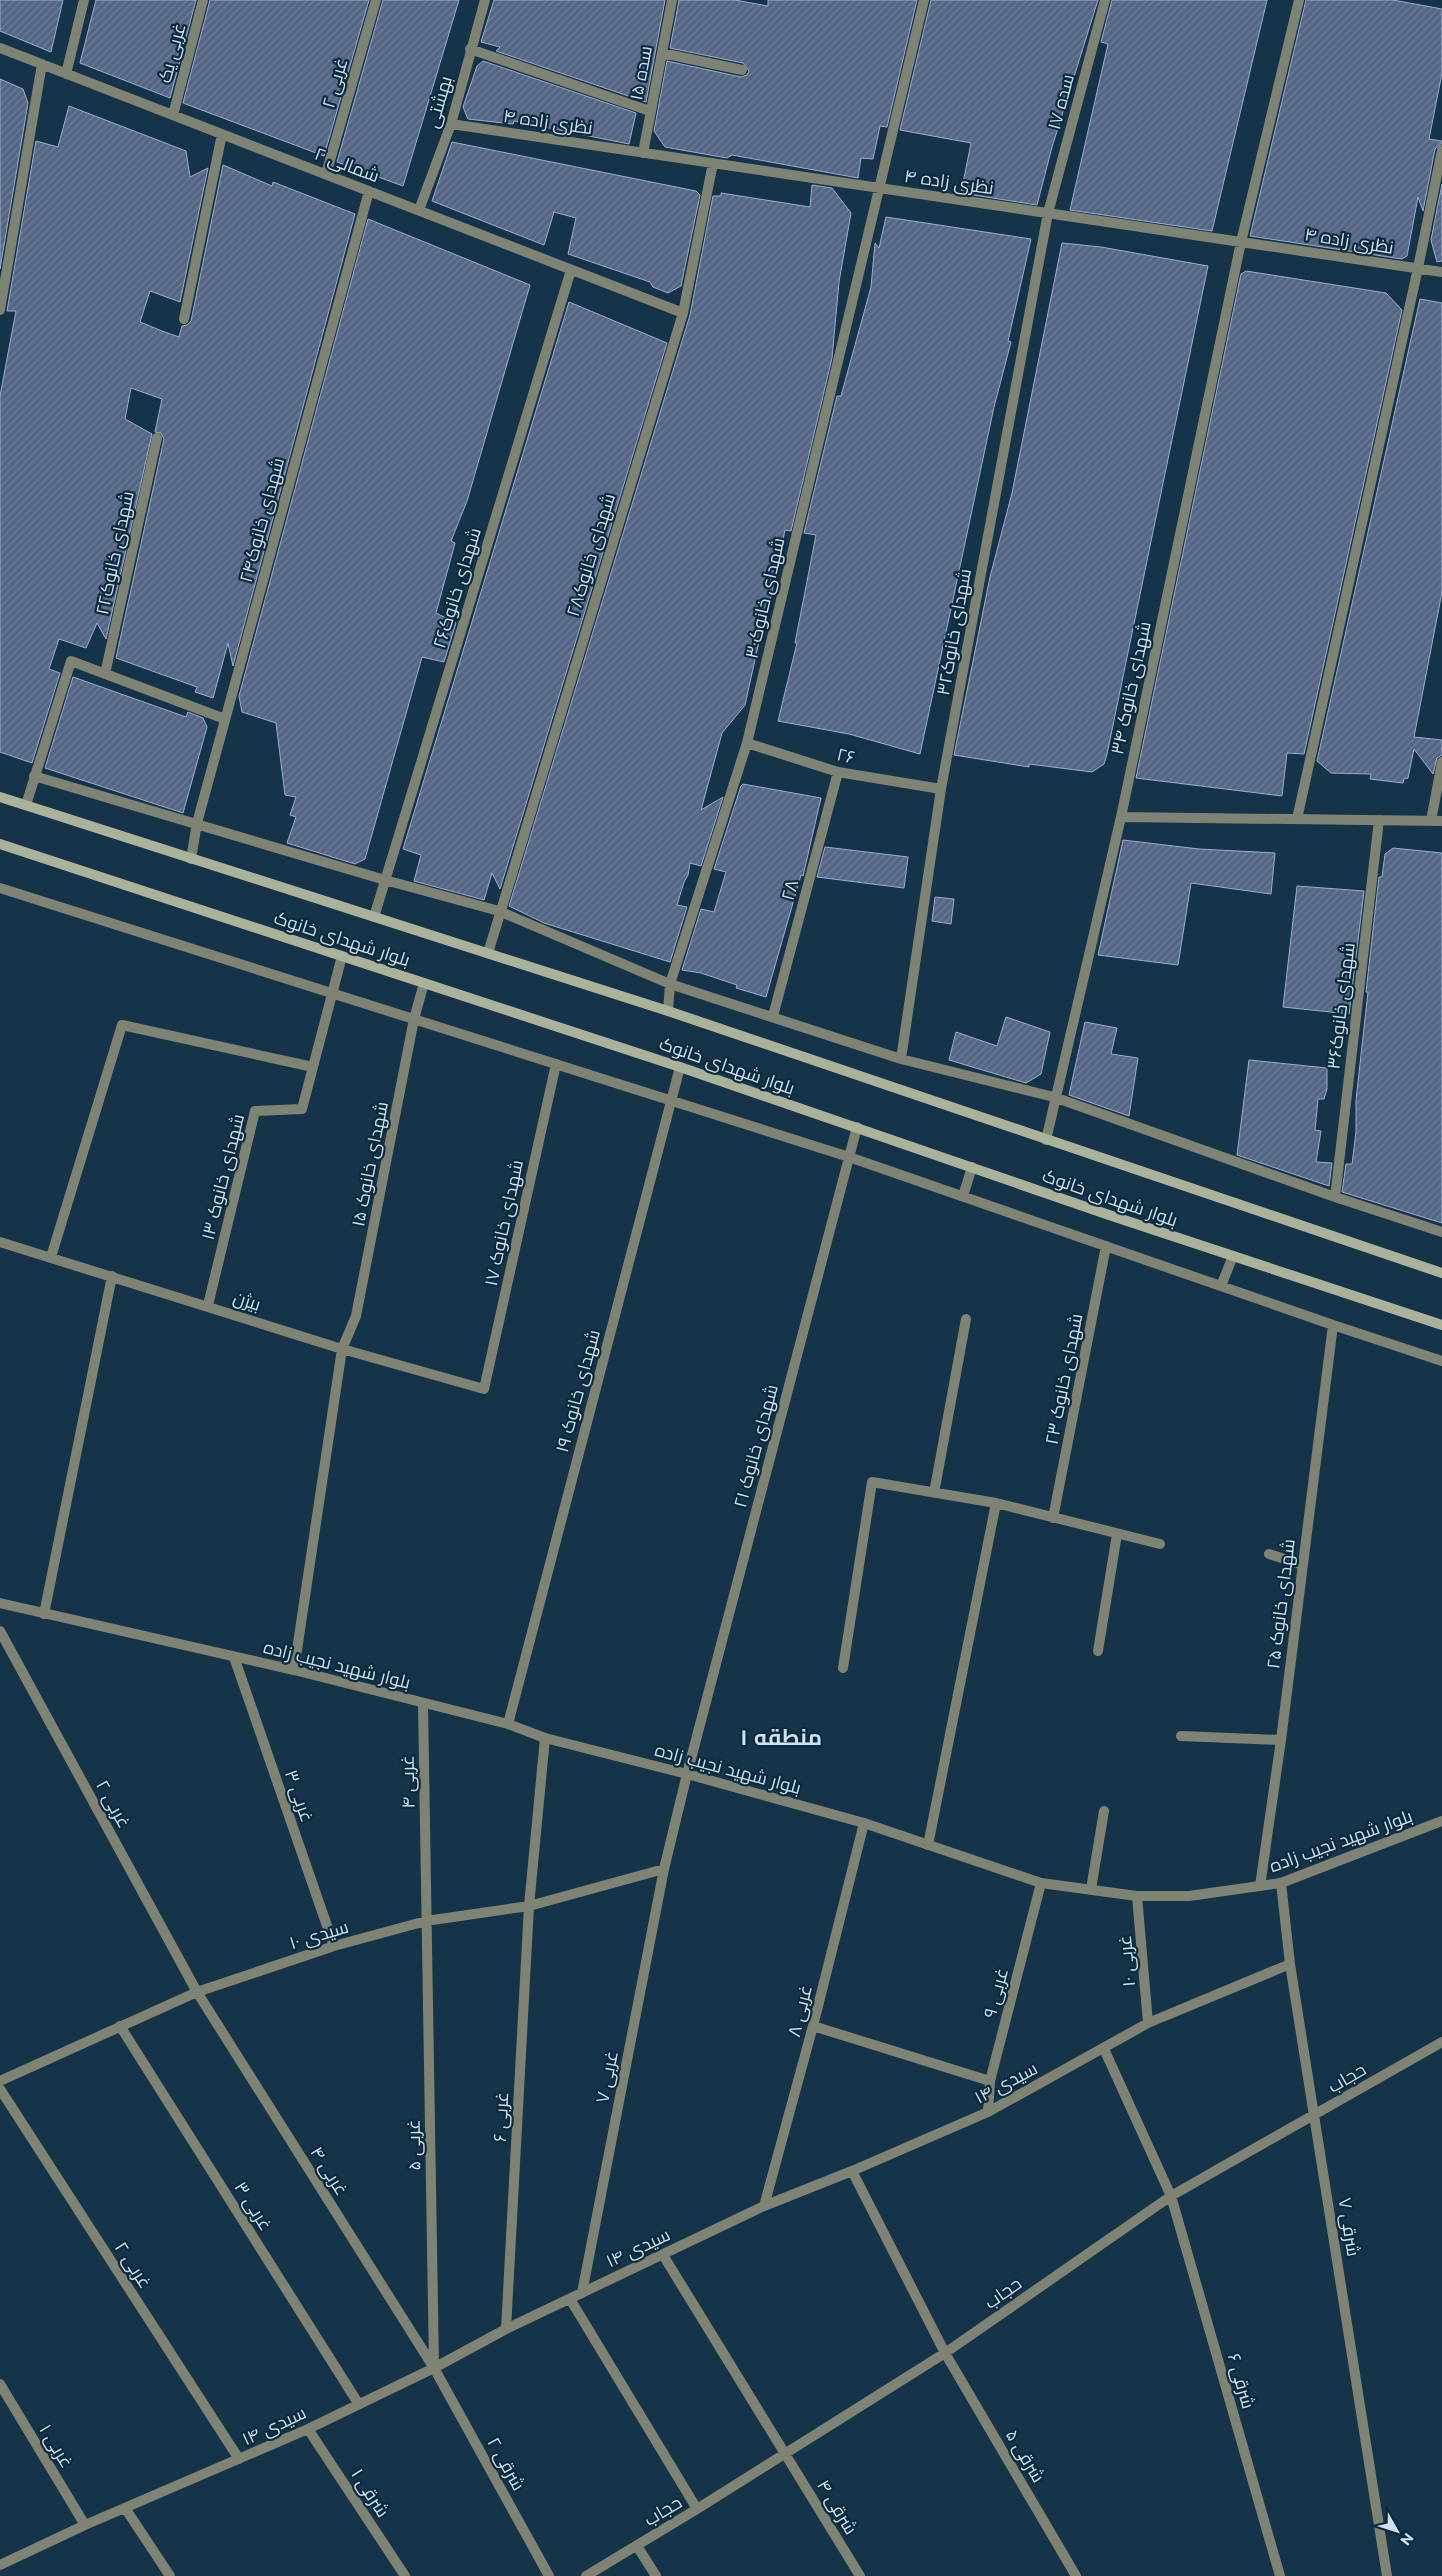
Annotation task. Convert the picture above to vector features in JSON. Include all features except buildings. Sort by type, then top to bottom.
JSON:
[{"type":"main road","name":"بلوار شهدای خانوک","points":[[0,797],[191,860],[668,1011],[1442,1273]]},
{"type":"main road","name":"بلوار شهدای خانوک","points":[[0,844],[680,1067],[1233,1256],[1442,1325]]},
{"type":"street","points":[[66,74],[84,0]]},
{"type":"street","name":"غربی یک","points":[[173,115],[203,0]]},
{"type":"street","name":"۲ غربی","points":[[326,174],[376,0]]},
{"type":"street","name":"بهشتی","points":[[419,210],[451,124],[470,49],[486,0]]},
{"type":"street","name":"سده ۱۵","points":[[643,153],[672,0]]},
{"type":"street","name":"شهدای خانوک۳۰","points":[[668,1011],[670,984],[747,743],[924,0]]},
{"type":"street","name":"سده ۱۷","points":[[1048,213],[1105,0]]},
{"type":"street","name":"۳۴ شهدای خانوک","points":[[1046,1140],[1054,1097],[1121,817],[1241,242],[1299,0]]},
{"type":"street","name":"شمالی ۲","points":[[0,48],[683,313]]},
{"type":"street","points":[[470,49],[650,111]]},
{"type":"street","points":[[662,53],[742,70]]},
{"type":"street","points":[[0,310],[42,64]]},
{"type":"street","name":"نظری زاده ۴","points":[[451,124],[1442,272]]},
{"type":"street","points":[[184,319],[222,134]]},
{"type":"street","points":[[1297,819],[1442,154]]},
{"type":"street","name":"شهدای خانوک۲۸","points":[[488,953],[499,911],[683,313],[713,163]]},
{"type":"street","name":"شهدای خانوک۲۴","points":[[191,860],[197,823],[369,191]]},
{"type":"street","name":"شهدای خانوک۳۲","points":[[901,1059],[940,790],[1048,213]]},
{"type":"street","name":"شهدای خانوک۲۶","points":[[374,917],[571,270]]},
{"type":"street","name":"شهدای خانوک۲۲","points":[[105,674],[157,438]]},
{"type":"street","points":[[26,805],[71,661],[225,719]]},
{"type":"street","name":"۲۶","points":[[747,743],[838,772],[940,790]]},
{"type":"street","points":[[1430,821],[1442,762]]},
{"type":"street","name":"۲۸","points":[[773,1016],[838,772]]},
{"type":"street","points":[[34,776],[385,880],[499,911],[670,984],[901,1059],[1054,1097],[1335,1197],[1442,1232]]},
{"type":"street","points":[[1121,817],[1442,821]]},
{"type":"street","name":"شهدای خانوک۳۶","points":[[1335,1197],[1380,820]]},
{"type":"street","points":[[0,888],[556,1064],[670,1102],[849,1157],[1442,1361]]},
{"type":"street","name":"شهدای خانوک ۱۳","points":[[208,1305],[255,1111],[302,1110],[342,956]]},
{"type":"street","name":"شهدای خانوک ۱۵","points":[[294,1670],[342,1348],[356,1316],[414,1019],[424,983]]},
{"type":"street","points":[[51,1257],[122,1024],[313,1067]]},
{"type":"street","name":"شهدای خانوک ۱۷","points":[[484,1389],[556,1064]]},
{"type":"street","name":"شهدای خانوک ۱۹","points":[[508,1724],[680,1067]]},
{"type":"street","name":"شهدای خانوک ۲۱","points":[[687,1774],[857,1127]]},
{"type":"street","points":[[963,1196],[972,1167]]},
{"type":"street","name":"بیژن","points":[[0,1242],[342,1348],[484,1389]]},
{"type":"street","name":"شهدای خانوک ۲۳","points":[[1053,1518],[1106,1246]]},
{"type":"street","points":[[1221,1286],[1233,1256]]},
{"type":"street","points":[[44,1614],[112,1276]]},
{"type":"street","points":[[934,1493],[966,1319]]},
{"type":"street","name":"شهدای خانوک ۲۵","points":[[1260,1886],[1281,1740],[1333,1325]]},
{"type":"street","points":[[842,1668],[872,1482],[996,1503],[1160,1544]]},
{"type":"street","points":[[928,1845],[996,1503]]},
{"type":"street","points":[[1098,1651],[1117,1534]]},
{"type":"street","points":[[1269,1554],[1302,1565]]},
{"type":"street","name":"بلوار شهید نجیب زاده","points":[[0,1603],[294,1670],[508,1724],[545,1738],[687,1774],[864,1823],[1042,1882],[1137,1896],[1189,1896],[1281,1883],[1442,1821]]},
{"type":"street","name":"غربی ۲","points":[[0,1631],[197,1992]]},
{"type":"street","name":"غربی ۳","points":[[234,1657],[334,1946]]},
{"type":"street","name":"غربی ۴","points":[[423,1703],[426,1921]]},
{"type":"street","points":[[1181,1736],[1281,1740]]},
{"type":"street","points":[[528,1906],[545,1738]]},
{"type":"street","points":[[664,1869],[687,1774]]},
{"type":"street","points":[[1091,1889],[1104,1811]]},
{"type":"street","name":"غربی ۸","points":[[764,2206],[813,2026],[864,1823]]},
{"type":"street","name":"سیدی ۱۰","points":[[0,2081],[197,1992],[334,1946],[426,1921],[528,1906],[664,1869]]},
{"type":"street","name":"غربی ۷","points":[[582,2292],[664,1869]]},
{"type":"street","name":"غربی ۹","points":[[988,2112],[990,2081],[1042,1882]]},
{"type":"street","name":"شرقی ۷","points":[[1281,1883],[1290,1964],[1387,2576]]},
{"type":"street","name":"غربی ۱۰","points":[[1137,1896],[1148,2023]]},
{"type":"street","name":"غربی ۶","points":[[506,2330],[528,1906]]},
{"type":"street","name":"غربی ۵","points":[[426,1921],[434,2368]]},
{"type":"street","name":"سیدی ۱۴","points":[[0,2565],[85,2525],[308,2429],[358,2403],[434,2368],[582,2292],[764,2206],[852,2171],[988,2112],[1148,2023],[1290,1964]]},
{"type":"street","name":"غربی ۴","points":[[197,1992],[434,2368]]},
{"type":"street","name":"غربی ۳","points":[[120,2026],[358,2403]]},
{"type":"street","points":[[813,2026],[990,2081]]},
{"type":"street","name":"حجاب","points":[[586,2576],[697,2510],[945,2353],[1171,2196],[1315,2116],[1442,2042]]},
{"type":"street","name":"شرقی ۶","points":[[1104,2049],[1171,2196],[1280,2576]]},
{"type":"street","name":"غربی ۲","points":[[0,2089],[239,2459]]},
{"type":"street","name":"شرقی ۵","points":[[852,2171],[945,2353],[1076,2576]]},
{"type":"street","name":"شرقی ۴","points":[[663,2255],[860,2576]]},
{"type":"street","points":[[570,2299],[697,2510]]},
{"type":"street","name":"شرقی ۲","points":[[434,2368],[549,2576]]},
{"type":"street","name":"غربی ۱","points":[[0,2384],[85,2525]]},
{"type":"street","name":"شرقی ۱","points":[[308,2429],[405,2576]]},
{"type":"street","points":[[125,2508],[170,2576]]},
{"type":"street","points":[[637,2546],[656,2576]]},
{"type":"district","name":"منطقه ۱","points":[[781,1737]]}]
